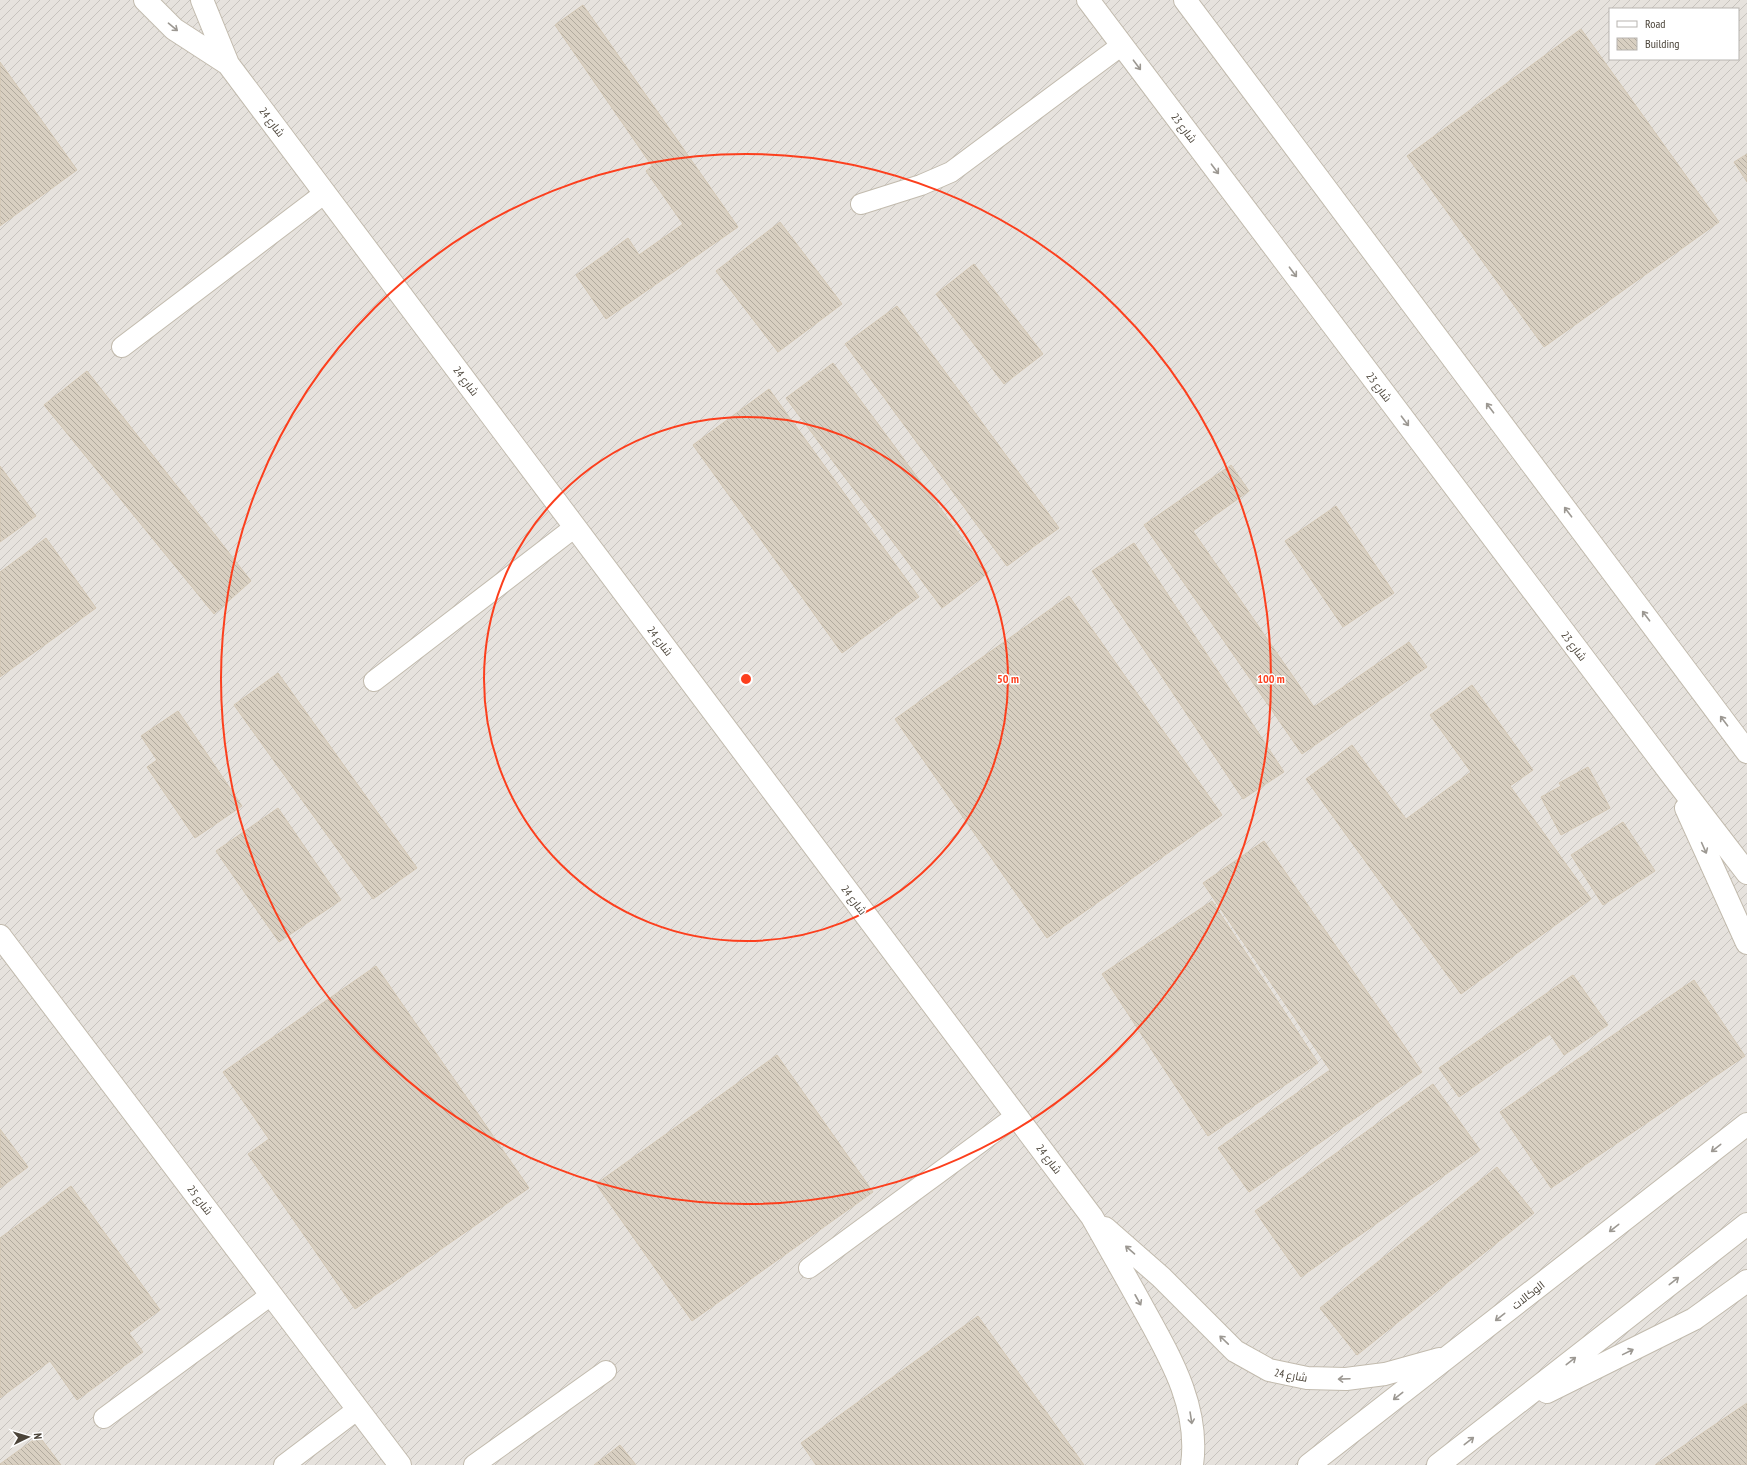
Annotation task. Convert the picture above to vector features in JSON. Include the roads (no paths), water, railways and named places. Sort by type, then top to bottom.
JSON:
[{"type":"street","name":"شارع 24","points":[[145,0],[174,29],[228,64]]},
{"type":"street","name":"شارع 24","points":[[202,0],[228,64],[1092,1216],[1182,1382],[1191,1416],[1194,1449],[1192,1465]]},
{"type":"street","name":"شارع 23","points":[[1088,0],[1670,774],[1747,873]]},
{"type":"street","points":[[1185,0],[1747,752]]},
{"type":"street","name":"شارع 23","points":[[1670,774],[1747,943]]},
{"type":"street","name":"شارع 25","points":[[0,936],[400,1465]]},
{"type":"street","name":"الوكالات","points":[[1310,1465],[1747,1124]]},
{"type":"street","name":"شارع 24","points":[[1092,1216],[1161,1277],[1235,1351],[1269,1370],[1307,1378],[1346,1379],[1385,1374],[1450,1356]]},
{"type":"street","points":[[1438,1465],[1747,1224]]},
{"type":"street","points":[[1505,1413],[1694,1319],[1747,1281]]},
{"type":"lane","points":[[861,204],[921,185],[951,172],[1122,44]]},
{"type":"lane","points":[[122,346],[325,193]]},
{"type":"lane","points":[[374,681],[575,527]]},
{"type":"lane","points":[[809,1268],[1016,1116]]},
{"type":"lane","points":[[104,1418],[271,1295]]},
{"type":"lane","points":[[474,1465],[606,1371]]},
{"type":"lane","points":[[284,1465],[358,1409]]}]
